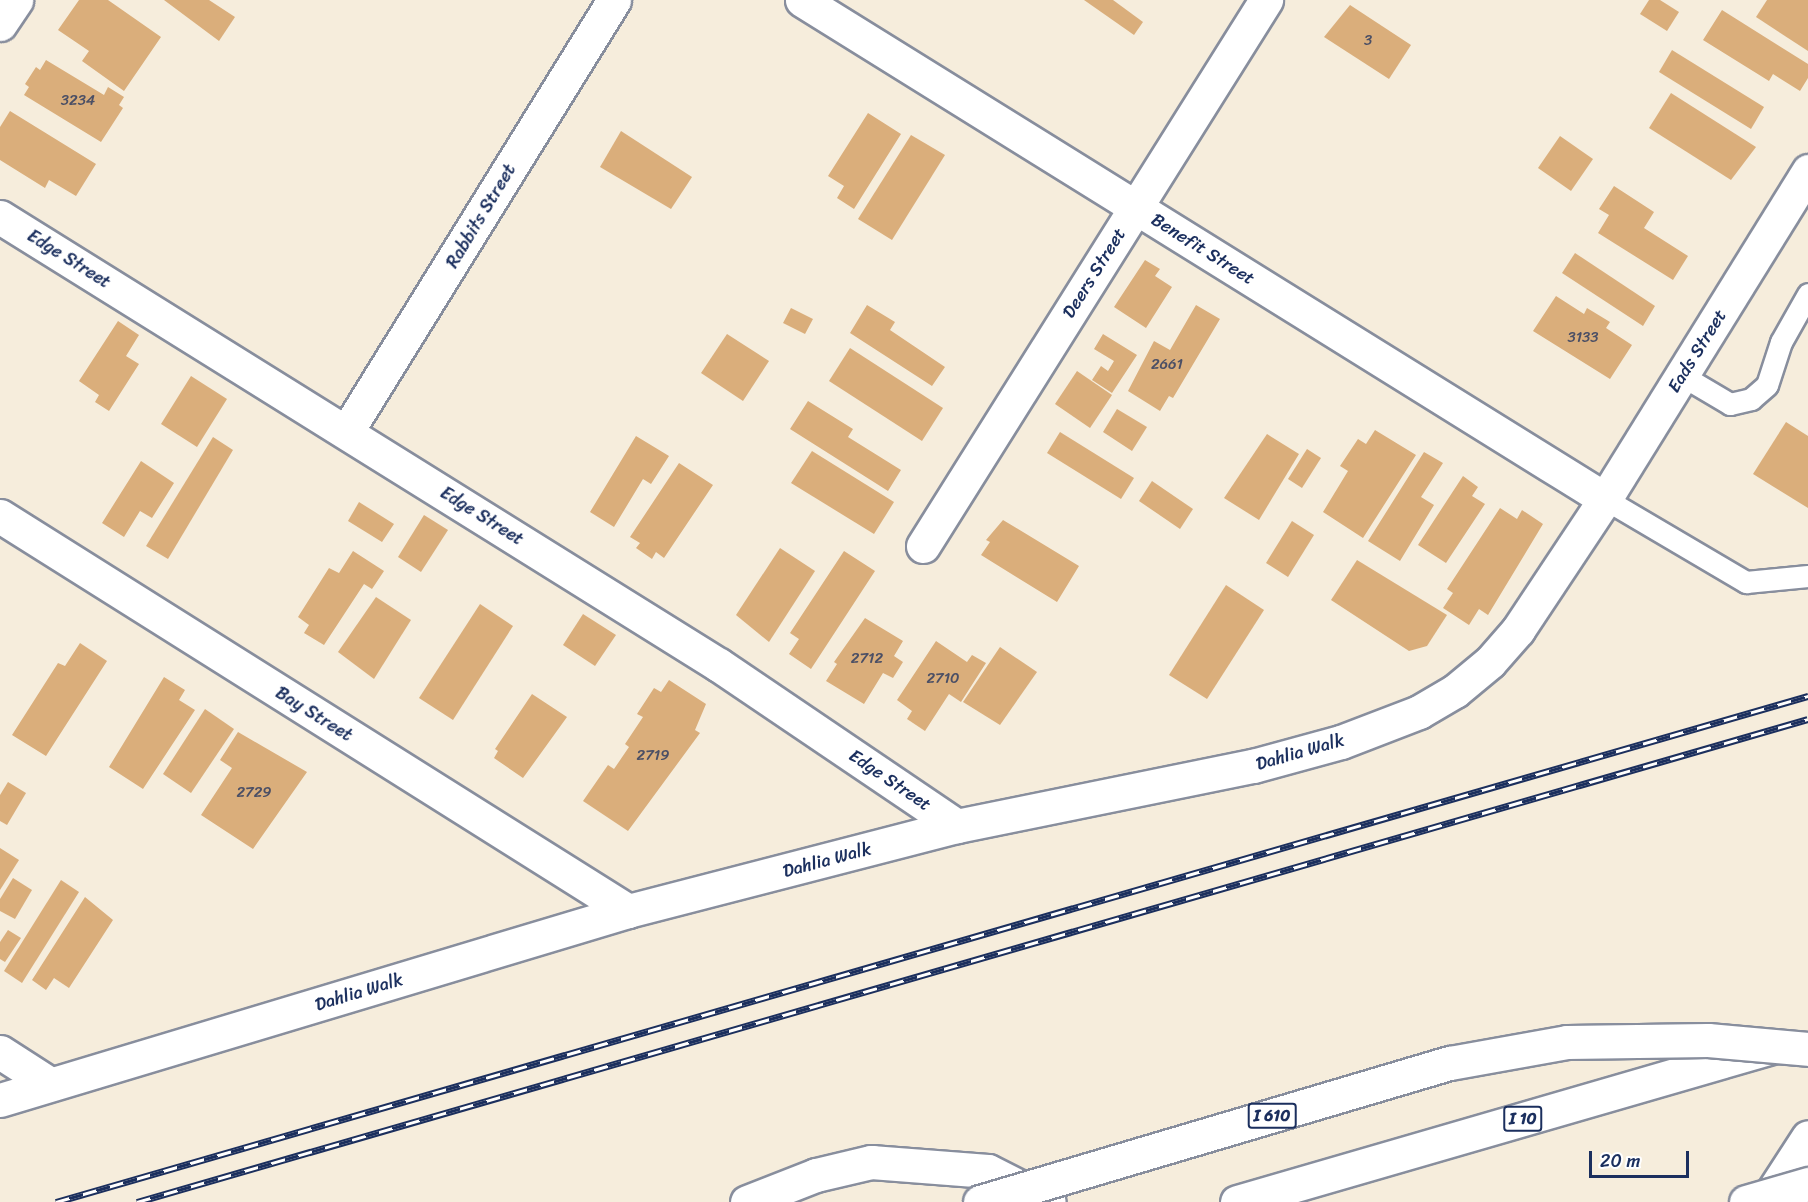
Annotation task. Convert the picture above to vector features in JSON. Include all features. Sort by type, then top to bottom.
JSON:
[{"type":"main road","points":[[0,24],[16,0]]},
{"type":"main road","name":"Rabbits Street","points":[[347,432],[614,0]]},
{"type":"main road","name":"Benefit Street","points":[[802,0],[1605,499]]},
{"type":"main road","name":"Deers Street","points":[[923,546],[1266,0]]},
{"type":"main road","name":"Eads Street","points":[[1584,530],[1808,171]]},
{"type":"main road","name":"Edge Street","points":[[0,217],[719,665],[957,826]]},
{"type":"main road","name":"Bay Street","points":[[0,516],[628,911]]},
{"type":"main road","name":"Dahlia Walk","points":[[0,1100],[628,911],[957,826],[1253,766],[1341,742],[1419,712],[1455,691],[1490,662],[1518,630],[1584,530]]},
{"type":"main road","name":"I 10","points":[[1237,1202],[1808,1036]]},
{"type":"main road","name":"I 610","points":[[980,1202],[1450,1064],[1543,1046],[1567,1042],[1708,1040],[1808,1049]]},
{"type":"main road","points":[[0,1052],[50,1084]]},
{"type":"main road","points":[[1766,1202],[1808,1137]]},
{"type":"main road","points":[[747,1202],[816,1175],[871,1162],[908,1162],[988,1171],[1049,1202]]},
{"type":"main road","points":[[1746,1202],[1808,1184]]},
{"type":"lane","points":[[1682,375],[1730,404],[1752,399],[1767,385],[1781,342],[1808,294]]},
{"type":"lane","points":[[1605,499],[1746,582],[1808,576]]},
{"type":"building","points":[[79,0],[108,0],[161,37],[124,91],[82,61],[89,51],[58,30]]},
{"type":"building","points":[[164,0],[209,0],[235,17],[219,41]]},
{"type":"building","points":[[1084,0],[1113,0],[1143,22],[1134,35]]},
{"type":"building","points":[[1649,0],[1660,0],[1679,12],[1667,31],[1640,14]]},
{"type":"building","points":[[1767,0],[1808,0],[1808,51],[1756,17]]},
{"type":"building","points":[[1350,5],[1411,45],[1389,79],[1324,37]]},
{"type":"building","points":[[1722,10],[1808,64],[1808,78],[1800,91],[1773,74],[1769,81],[1703,40]]},
{"type":"building","points":[[1672,50],[1764,107],[1751,129],[1659,72]]},
{"type":"building","points":[[46,60],[104,95],[108,87],[124,97],[119,105],[123,108],[101,142],[24,95],[29,87],[25,84],[36,67],[40,70]]},
{"type":"building","points":[[1671,93],[1756,147],[1731,180],[1649,128]]},
{"type":"building","points":[[10,111],[96,164],[76,196],[49,180],[45,188],[0,160],[0,127]]},
{"type":"building","points":[[868,113],[901,134],[854,209],[837,198],[844,186],[828,176]]},
{"type":"building","points":[[621,131],[692,177],[671,209],[600,167]]},
{"type":"building","points":[[911,135],[945,155],[892,240],[858,219]]},
{"type":"building","points":[[1560,136],[1593,159],[1571,191],[1538,168]]},
{"type":"building","points":[[1614,186],[1654,212],[1644,228],[1688,256],[1673,280],[1598,233],[1609,215],[1599,209]]},
{"type":"building","points":[[1575,253],[1655,306],[1643,326],[1562,273]]},
{"type":"building","points":[[1145,260],[1160,269],[1155,276],[1172,287],[1146,328],[1114,307]]},
{"type":"building","points":[[1556,296],[1584,314],[1587,308],[1610,322],[1606,328],[1632,345],[1610,379],[1533,331]]},
{"type":"building","points":[[867,305],[895,322],[890,330],[945,367],[932,386],[850,333]]},
{"type":"building","points":[[1196,305],[1220,319],[1173,398],[1169,396],[1160,411],[1128,391],[1154,341],[1170,350]]},
{"type":"building","points":[[791,308],[813,319],[805,334],[783,323]]},
{"type":"building","points":[[118,321],[139,335],[126,356],[139,364],[109,411],[95,402],[99,395],[79,381]]},
{"type":"building","points":[[727,334],[769,361],[743,401],[701,373]]},
{"type":"building","points":[[1103,334],[1137,355],[1112,393],[1092,380],[1101,366],[1108,371],[1114,361],[1094,349]]},
{"type":"building","points":[[850,348],[943,408],[922,441],[829,381]]},
{"type":"building","points":[[1077,371],[1112,395],[1090,428],[1055,404]]},
{"type":"building","points":[[191,376],[227,399],[197,447],[161,424]]},
{"type":"building","points":[[808,401],[853,429],[848,437],[901,470],[888,491],[790,429]]},
{"type":"building","points":[[1117,409],[1147,427],[1132,451],[1103,432]]},
{"type":"building","points":[[1786,422],[1808,436],[1808,508],[1753,474]]},
{"type":"building","points":[[1375,430],[1416,455],[1363,538],[1323,512],[1348,471],[1340,466],[1358,439],[1366,444]]},
{"type":"building","points":[[1060,432],[1134,478],[1121,499],[1047,453]]},
{"type":"building","points":[[1267,434],[1299,454],[1259,520],[1224,498]]},
{"type":"building","points":[[636,436],[669,456],[651,484],[643,479],[614,527],[590,512]]},
{"type":"building","points":[[213,437],[233,450],[168,559],[146,546]]},
{"type":"building","points":[[1307,449],[1321,458],[1302,488],[1288,479]]},
{"type":"building","points":[[812,451],[894,502],[874,534],[791,483]]},
{"type":"building","points":[[1424,452],[1443,463],[1421,497],[1434,505],[1400,561],[1368,541]]},
{"type":"building","points":[[141,461],[174,483],[152,518],[140,511],[124,537],[102,523]]},
{"type":"building","points":[[679,463],[713,485],[664,558],[656,552],[652,559],[636,548],[640,543],[630,537]]},
{"type":"building","points":[[1463,476],[1478,487],[1472,496],[1485,504],[1446,563],[1418,545]]},
{"type":"building","points":[[1152,481],[1193,509],[1180,529],[1139,501]]},
{"type":"building","points":[[359,502],[394,524],[382,542],[348,521]]},
{"type":"building","points":[[1500,508],[1517,519],[1522,510],[1543,524],[1488,615],[1479,609],[1469,625],[1443,608],[1453,593],[1447,589]]},
{"type":"building","points":[[424,515],[448,530],[421,572],[398,557]]},
{"type":"building","points":[[1003,520],[1079,566],[1057,602],[981,555],[990,542],[986,540]]},
{"type":"building","points":[[1292,521],[1314,535],[1288,577],[1266,563]]},
{"type":"building","points":[[780,548],[815,571],[769,642],[736,615]]},
{"type":"building","points":[[353,551],[384,571],[372,589],[364,584],[324,645],[304,633],[309,625],[298,617],[329,568],[339,573]]},
{"type":"building","points":[[844,551],[875,571],[811,669],[789,654],[799,639],[790,633]]},
{"type":"building","points":[[1357,560],[1447,615],[1427,646],[1409,651],[1331,600]]},
{"type":"building","points":[[1226,585],[1264,610],[1207,699],[1169,675]]},
{"type":"building","points":[[376,597],[411,620],[374,679],[338,652]]},
{"type":"building","points":[[480,604],[513,626],[453,720],[419,698]]},
{"type":"building","points":[[583,614],[616,635],[595,666],[563,645]]},
{"type":"building","points":[[865,618],[903,641],[894,656],[903,662],[893,678],[883,673],[864,704],[826,681],[837,664],[834,662]]},
{"type":"building","points":[[936,641],[967,662],[972,655],[986,663],[961,702],[949,694],[925,731],[907,719],[912,711],[897,700]]},
{"type":"building","points":[[80,643],[107,661],[46,756],[12,735],[58,663],[65,666]]},
{"type":"building","points":[[1000,647],[1037,672],[1000,725],[963,702]]},
{"type":"building","points":[[164,677],[185,690],[179,700],[195,710],[143,789],[109,767]]},
{"type":"building","points":[[669,680],[706,704],[695,730],[700,733],[628,831],[583,801],[608,765],[614,769],[629,747],[625,744],[643,717],[637,714],[654,688],[661,692]]},
{"type":"building","points":[[532,694],[567,717],[523,778],[494,758],[498,751],[495,749]]},
{"type":"building","points":[[205,709],[234,729],[191,793],[163,774]]},
{"type":"building","points":[[238,732],[307,772],[253,849],[201,815],[232,768],[220,760]]},
{"type":"building","points":[[8,782],[26,793],[7,825],[0,821],[0,795]]},
{"type":"building","points":[[0,848],[19,860],[0,890]]},
{"type":"building","points":[[13,878],[32,890],[15,919],[0,911],[0,899]]},
{"type":"building","points":[[61,880],[79,892],[22,983],[4,971]]},
{"type":"building","points":[[85,897],[113,920],[69,988],[54,978],[46,990],[32,980]]},
{"type":"building","points":[[8,930],[21,938],[5,962],[0,959],[0,942]]},
{"type":"railway","points":[[56,1202],[1808,696]]},
{"type":"railway","points":[[137,1202],[1808,719]]}]
